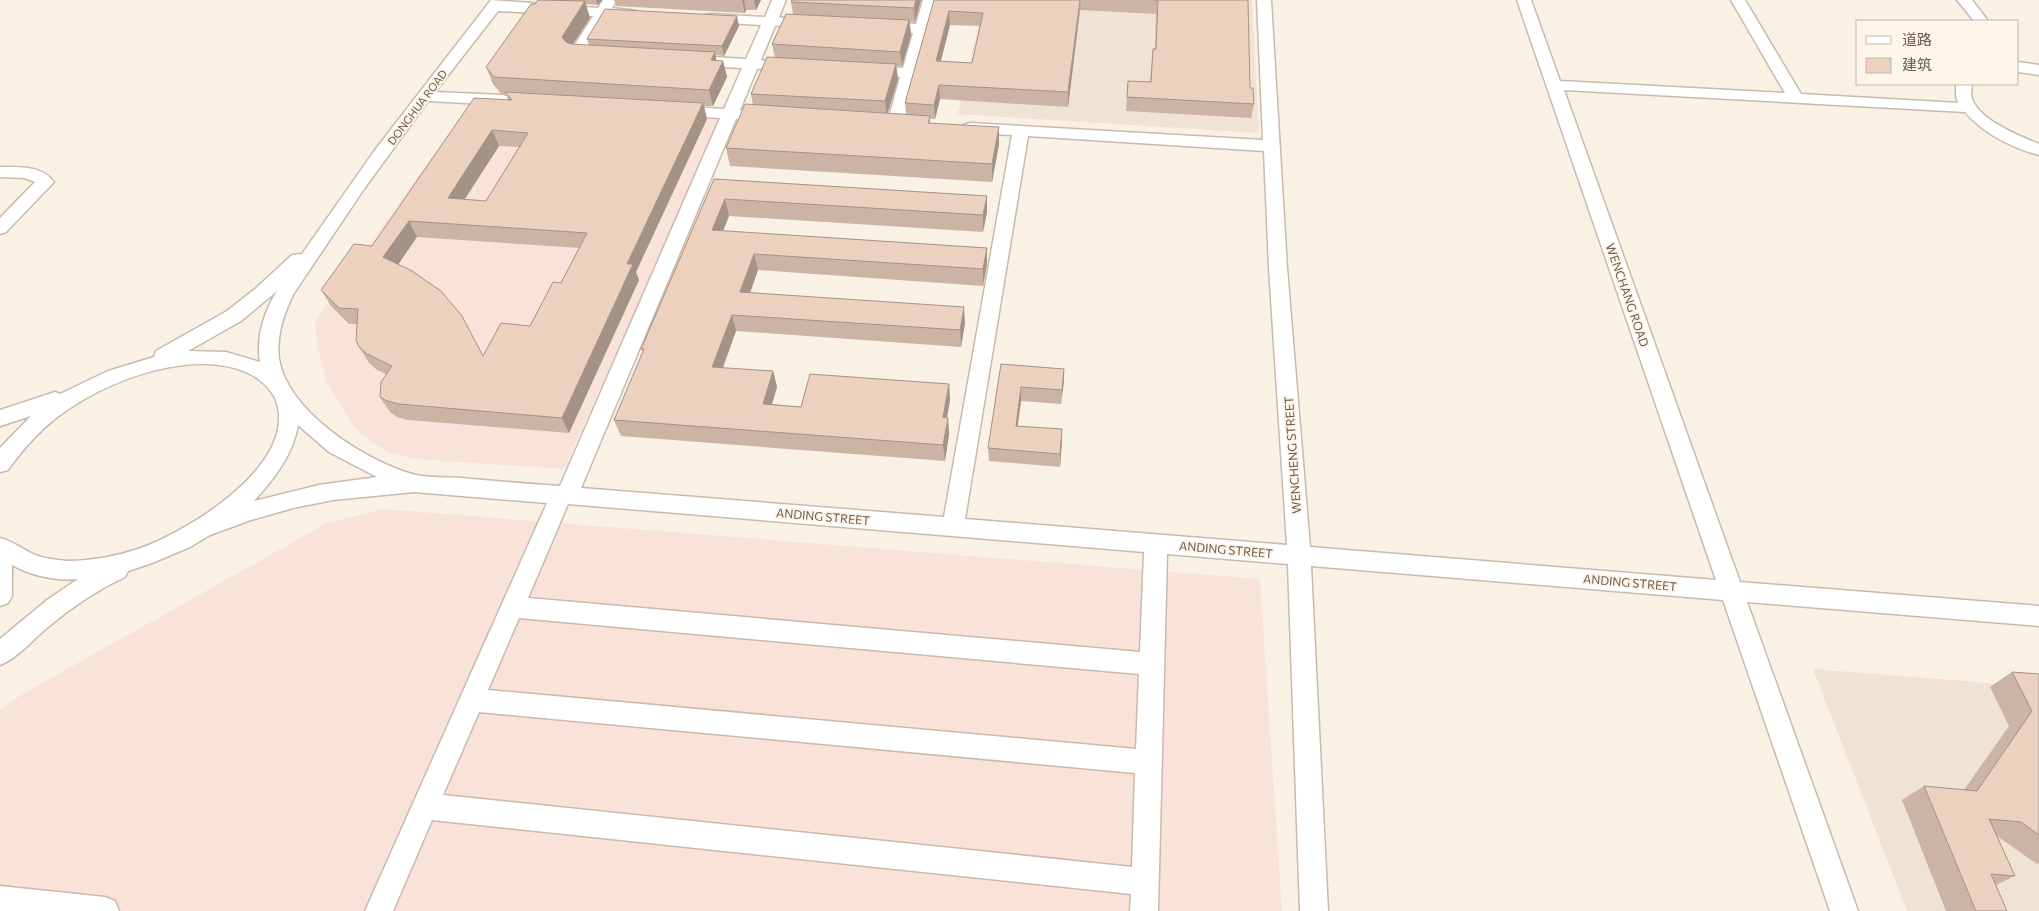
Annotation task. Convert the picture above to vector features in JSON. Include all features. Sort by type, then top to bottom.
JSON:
[{"type":"street","points":[[380,911],[512,607],[564,495],[779,0]]},
{"type":"street","points":[[895,124],[930,0]]},
{"type":"street","name":"WENCHENG STREET","points":[[1264,0],[1279,278],[1299,555],[1314,911]]},
{"type":"street","name":"WENCHANG ROAD","points":[[1524,0],[1844,911]]},
{"type":"street","points":[[1738,0],[1796,98]]},
{"type":"street","points":[[1964,0],[1980,20]]},
{"type":"street","points":[[496,3],[607,6],[642,14]]},
{"type":"street","name":"DONGHUA ROAD","points":[[337,216],[496,3]]},
{"type":"street","points":[[606,56],[577,54],[607,6]]},
{"type":"street","points":[[691,17],[798,23]]},
{"type":"street","points":[[865,26],[922,29]]},
{"type":"street","points":[[683,60],[781,66]]},
{"type":"street","points":[[2019,67],[2039,70]]},
{"type":"street","points":[[850,70],[909,73]]},
{"type":"street","points":[[1554,85],[1970,108]]},
{"type":"street","points":[[1964,85],[1964,97],[1970,108],[1994,129],[2039,150]]},
{"type":"street","points":[[426,96],[514,101]]},
{"type":"street","points":[[661,110],[788,118]]},
{"type":"street","points":[[875,123],[914,125]]},
{"type":"street","points":[[953,127],[1272,146]]},
{"type":"street","points":[[953,527],[1021,131]]},
{"type":"street","points":[[0,172],[36,174],[42,177],[45,182],[0,228]]},
{"type":"street","points":[[143,366],[205,334],[248,305],[306,251],[337,216]]},
{"type":"street","points":[[206,527],[248,495],[263,478],[283,445],[289,417],[280,388],[269,365],[269,345],[273,320],[286,293],[337,216]]},
{"type":"street","points":[[0,418],[84,390],[121,373],[143,366],[187,358],[226,359],[256,368],[280,388],[316,430],[344,451],[376,469],[414,483]]},
{"type":"street","points":[[0,464],[22,435],[39,420],[84,390]]},
{"type":"street","points":[[0,654],[52,611],[100,577],[206,527],[265,506],[308,495],[414,483]]},
{"type":"street","name":"ANDING STREET","points":[[414,483],[2039,616]]},
{"type":"street","points":[[1144,911],[1156,543]]},
{"type":"street","points":[[0,547],[15,558],[32,565],[53,569],[102,567],[156,552]]},
{"type":"street","points":[[0,547],[0,596]]},
{"type":"street","points":[[512,607],[1152,664]]},
{"type":"street","points":[[472,700],[1149,762]]},
{"type":"street","points":[[425,806],[1145,882]]},
{"type":"street","points":[[0,900],[105,911]]},
{"type":"shaded area","points":[[984,0],[1252,0],[1259,133],[958,114]]},
{"type":"shaded area","points":[[469,105],[721,120],[564,469],[414,459],[388,452],[373,443],[353,426],[326,382],[318,349],[315,321]]},
{"type":"shaded area","points":[[384,509],[1260,579],[1282,911],[0,911],[0,710],[19,696],[327,523]]},
{"type":"shaded area","points":[[1813,669],[2039,687],[2039,911],[1907,911]]},
{"type":"building","points":[[538,0],[585,1],[562,37],[571,44],[715,52],[711,60],[723,61],[709,90],[494,77],[486,67],[531,4],[535,4]]},
{"type":"building","points":[[792,0],[916,0],[914,8],[791,2]]},
{"type":"building","points":[[934,0],[1080,0],[1068,92],[939,85],[934,105],[905,103]],"holes":[[[949,11],[983,13],[972,63],[936,61]]]},
{"type":"building","points":[[1158,0],[1248,0],[1250,88],[1253,88],[1254,104],[1127,97],[1128,81],[1151,82],[1153,49],[1156,49]]},
{"type":"building","points":[[605,9],[737,16],[722,46],[587,39]]},
{"type":"building","points":[[786,14],[909,20],[900,52],[772,44]]},
{"type":"building","points":[[767,57],[896,64],[885,101],[751,94]]},
{"type":"building","points":[[505,92],[703,103],[627,264],[633,264],[562,418],[399,404],[387,401],[380,397],[381,382],[392,366],[367,354],[359,347],[356,340],[358,309],[339,308],[321,290],[354,244],[372,246],[474,98],[512,100]],"holes":[[[492,130],[528,133],[486,201],[448,198]],[[409,221],[587,233],[561,283],[553,282],[530,326],[501,323],[483,356],[462,316],[441,291],[412,271],[383,257]]]},
{"type":"building","points":[[745,104],[930,116],[928,123],[999,127],[992,164],[726,148]]},
{"type":"building","points":[[714,179],[987,196],[983,215],[725,199],[712,230],[987,248],[983,269],[754,254],[740,292],[964,307],[960,330],[732,315],[712,367],[773,371],[763,404],[801,407],[810,374],[949,384],[943,417],[948,418],[943,445],[614,420],[644,349],[641,349]]},
{"type":"building","points":[[1001,364],[1064,369],[1062,390],[1021,387],[1016,426],[1062,429],[1060,454],[988,448]]},
{"type":"building","points":[[2012,672],[2039,674],[2039,835],[2021,822],[1989,819],[2015,876],[1991,874],[2007,911],[1976,911],[1924,786],[1977,791],[2032,711]]}]
